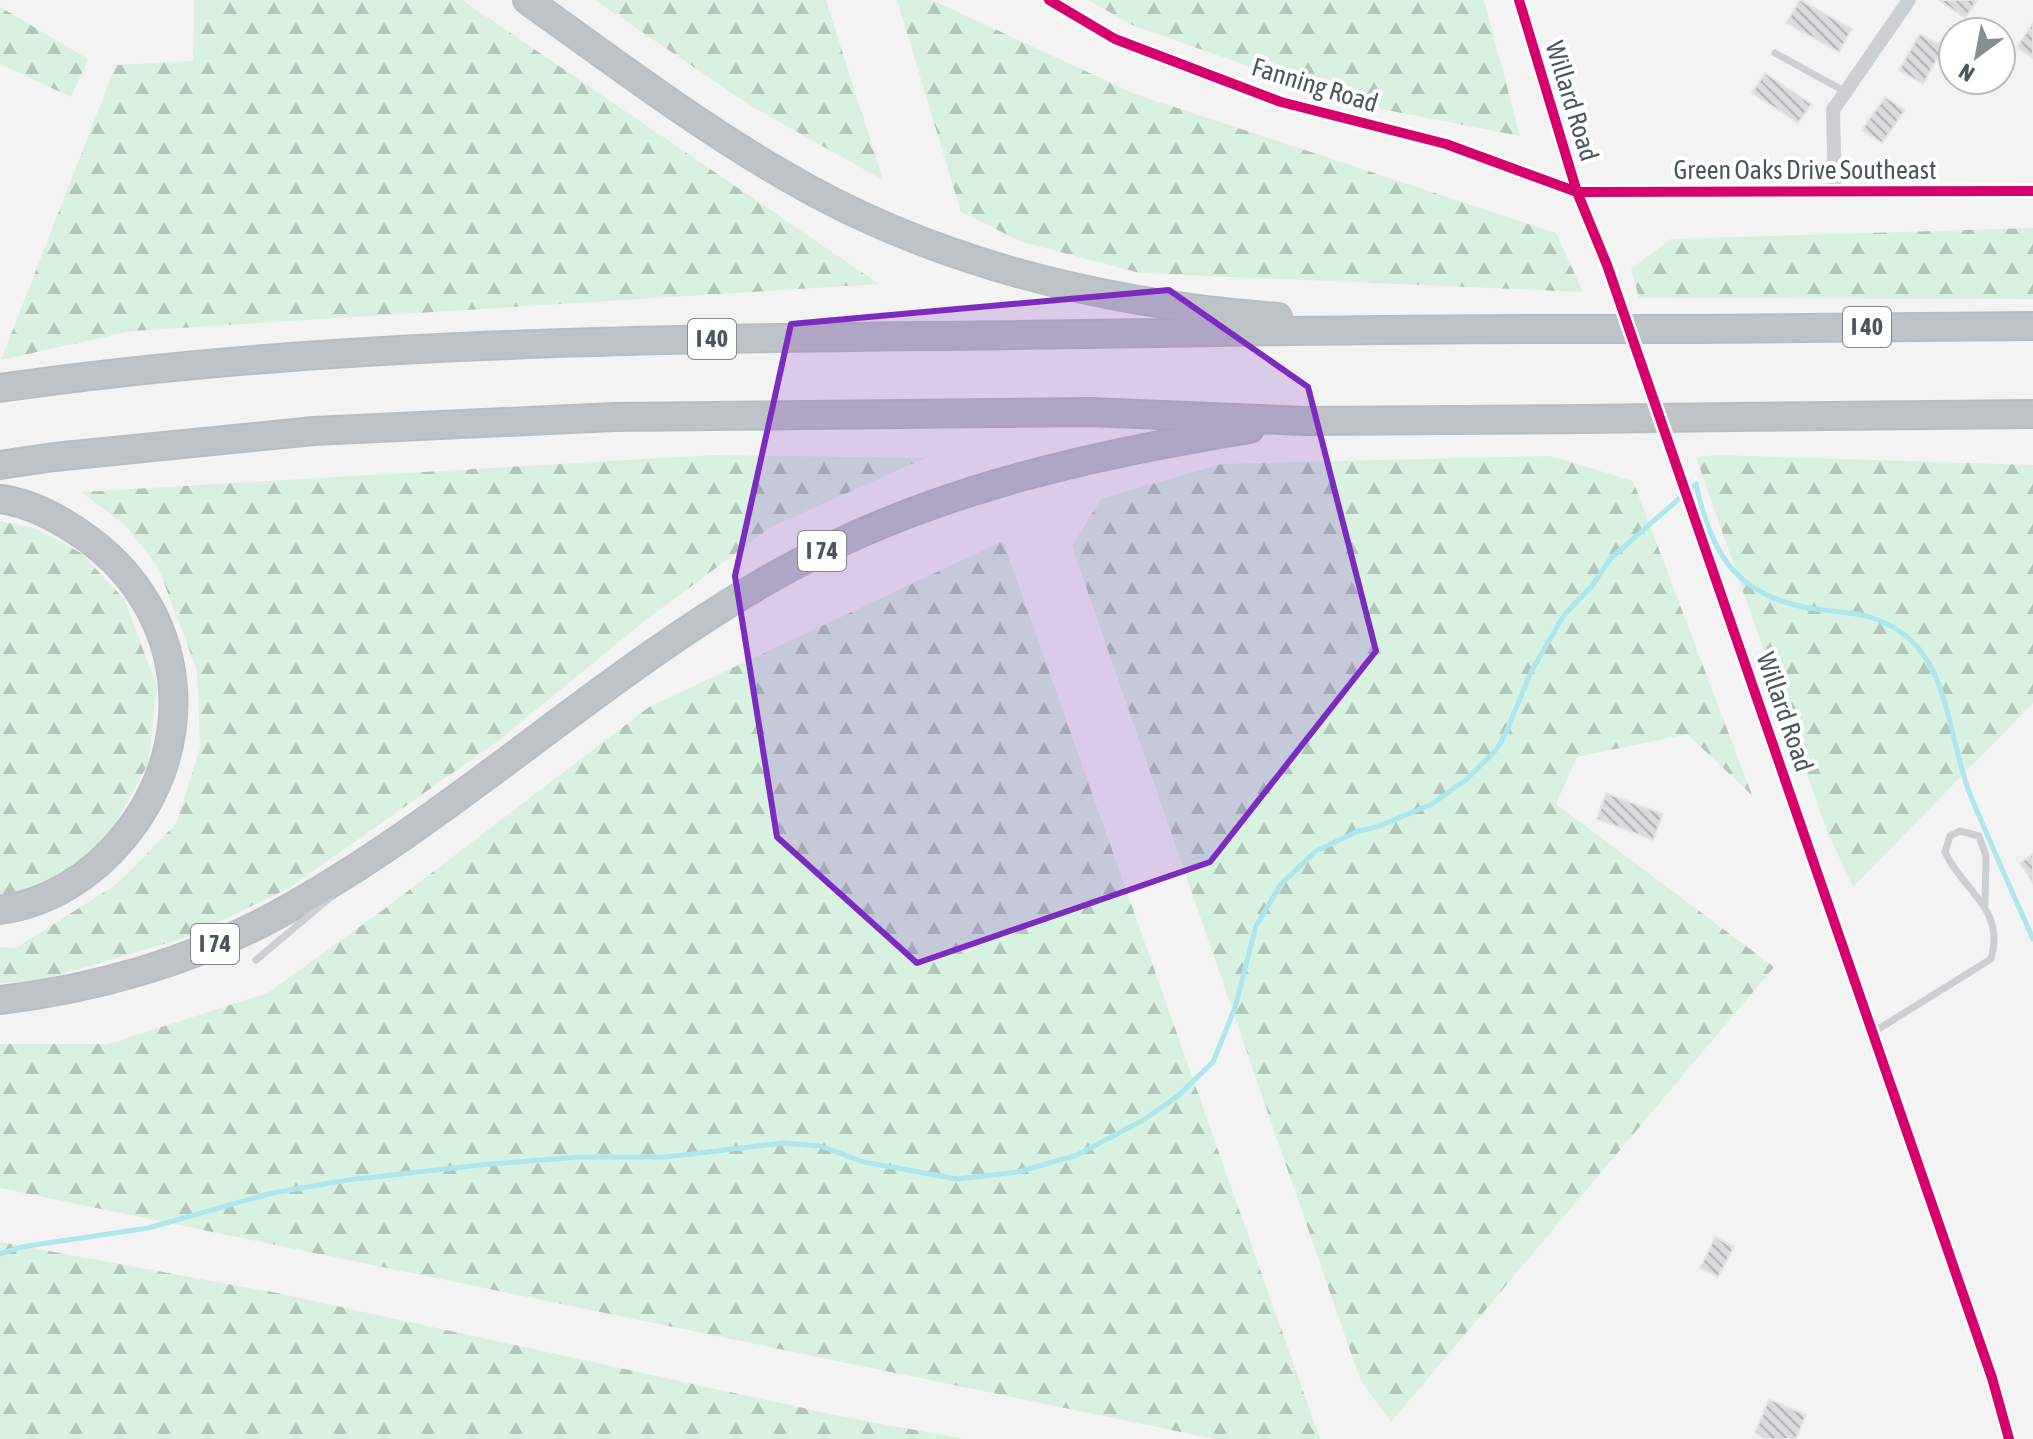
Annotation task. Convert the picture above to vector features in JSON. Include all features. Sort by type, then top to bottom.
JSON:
[{"type":"highway","points":[[527,0],[697,122],[784,176],[869,219],[942,249],[1023,275],[1102,294],[1263,316],[1425,329]]},
{"type":"highway","name":"I 40","points":[[0,388],[194,365],[413,349],[605,340],[1425,329],[2033,326]]},
{"type":"highway","points":[[0,465],[208,440],[520,420],[1090,412],[1305,421],[2033,414]]},
{"type":"highway","name":"I 74","points":[[0,1000],[101,982],[219,943],[320,890],[680,634],[771,578],[844,539],[1020,475],[1157,444],[1305,421]]},
{"type":"highway","points":[[0,499],[57,519],[106,552],[129,578],[149,605],[164,641],[175,706],[163,772],[136,822],[114,849],[69,887],[40,900],[0,910]]},
{"type":"street","name":"Fanning Road","points":[[1049,0],[1115,39],[1281,102],[1446,144],[1577,192]]},
{"type":"street","name":"Willard Road","points":[[1519,0],[1577,192],[1607,265],[1992,1378],[2009,1439]]},
{"type":"street","points":[[1835,192],[1833,110],[1909,0]]},
{"type":"street","name":"Green Oaks Drive Southeast","points":[[1577,192],[2033,191]]},
{"type":"lane","points":[[1775,53],[1846,92]]},
{"type":"lane","points":[[256,960],[407,831]]},
{"type":"lane","points":[[1872,1033],[1991,959],[1996,943],[1985,904],[1986,856],[1979,836],[1960,831],[1950,836],[1945,852],[1953,869],[1985,904]]},
{"type":"highlighted area","points":[[1169,290],[1308,387],[1376,651],[1210,862],[917,963],[777,837],[735,576],[791,324]]},
{"type":"green space","points":[[194,0],[462,0],[879,284],[132,331],[1,360],[116,65],[193,61]]},
{"type":"green space","points":[[595,0],[826,0],[883,180],[751,106]]},
{"type":"green space","points":[[897,0],[932,0],[1135,94],[1556,233],[1583,292],[1140,273],[1022,242],[961,212]]},
{"type":"green space","points":[[1088,0],[1484,0],[1520,136],[1356,104],[1132,25]]},
{"type":"green space","points":[[0,7],[88,59],[71,97],[0,64]]},
{"type":"green space","points":[[2033,228],[2033,299],[1639,298],[1631,269],[1671,239]]},
{"type":"green space","points":[[713,455],[925,458],[771,527],[647,619],[498,741],[289,888],[188,937],[38,981],[0,983],[0,947],[16,948],[117,884],[176,824],[200,748],[197,670],[158,567],[125,525],[81,492]]},
{"type":"green space","points":[[1718,455],[2033,465],[2033,703],[1853,887],[1827,831],[1696,457]]},
{"type":"green space","points":[[1551,456],[1633,481],[1752,795],[1687,734],[1577,757],[1556,804],[1774,967],[1391,1422],[1360,1379],[1072,546],[1101,499],[1221,464]]},
{"type":"green space","points":[[0,521],[37,529],[81,553],[125,600],[157,688],[148,764],[108,837],[57,880],[0,899]]},
{"type":"green space","points":[[1003,541],[1320,1439],[1215,1439],[0,1188],[0,1044],[108,1044],[268,993],[383,910],[649,707]]},
{"type":"green space","points":[[0,1242],[277,1293],[849,1418],[965,1439],[0,1439]]},
{"type":"building","points":[[1800,0],[1852,29],[1839,52],[1786,23]]},
{"type":"building","points":[[1939,0],[1977,0],[1966,16]]},
{"type":"building","points":[[2033,23],[2033,58],[2017,47]]},
{"type":"building","points":[[1920,34],[1937,43],[1937,59],[1923,84],[1899,70]]},
{"type":"building","points":[[1765,73],[1811,104],[1798,123],[1752,93]]},
{"type":"building","points":[[1885,97],[1905,110],[1882,143],[1862,130]]},
{"type":"building","points":[[1606,793],[1663,814],[1653,840],[1597,819]]},
{"type":"building","points":[[2033,854],[2033,883],[2020,863]]},
{"type":"building","points":[[1715,1237],[1734,1247],[1718,1277],[1700,1268]]},
{"type":"building","points":[[1769,1399],[1806,1415],[1796,1439],[1764,1439],[1755,1432]]},
{"type":"waterway","points":[[1696,484],[1711,534],[1721,554],[1750,586],[1794,605],[1856,614],[1888,624],[1921,652],[1941,689],[1970,794],[2033,939]]},
{"type":"waterway","points":[[0,1254],[21,1247],[148,1228],[272,1193],[348,1180],[480,1165],[578,1157],[666,1157],[783,1143],[820,1146],[864,1162],[957,1179],[1018,1172],[1077,1155],[1145,1119],[1179,1095],[1213,1062],[1235,1008],[1256,926],[1281,884],[1316,851],[1358,831],[1377,827],[1432,804],[1467,779],[1496,750],[1505,735],[1531,672],[1564,615],[1592,586],[1610,559],[1696,484]]},
{"type":"cycle path","points":[[1049,0],[1115,39],[1281,102],[1446,144],[1577,192],[2033,191]]},
{"type":"cycle path","points":[[1519,0],[1577,192],[1607,265],[1992,1378],[2009,1439]]}]
